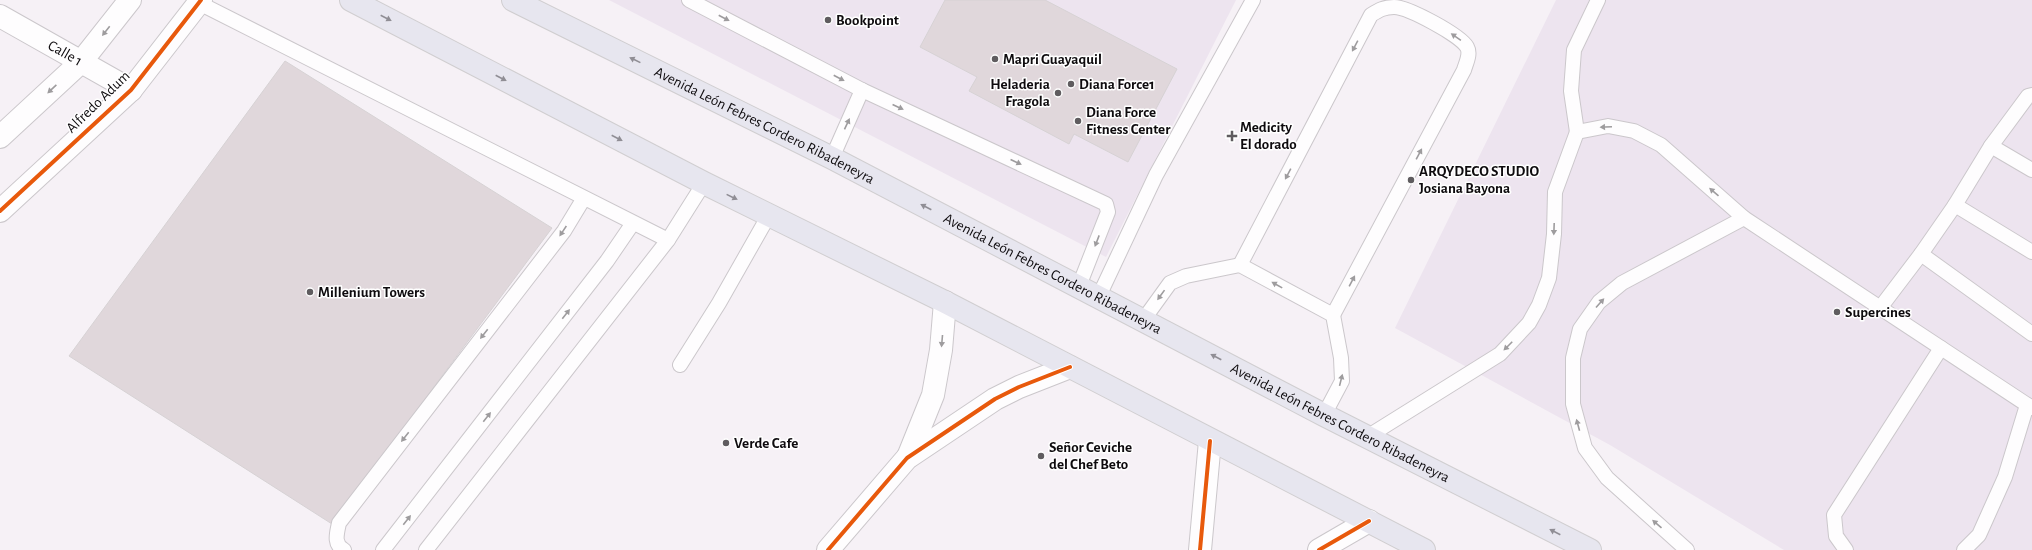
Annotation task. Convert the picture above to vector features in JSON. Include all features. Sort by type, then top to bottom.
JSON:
[{"type":"highway","points":[[351,0],[704,183],[945,302],[1210,441],[1369,521],[1400,544],[1424,550]]},
{"type":"highway","name":"Avenida León Febres Cordero Ribadeneyra","points":[[522,2],[832,158],[1144,319],[1324,415],[1590,550]]},
{"type":"street","points":[[0,137],[80,62],[130,0]]},
{"type":"street","name":"Alfredo Adum","points":[[0,211],[131,90],[200,1]]},
{"type":"street","name":"Calle 1","points":[[0,16],[131,90]]},
{"type":"street","points":[[907,458],[933,395],[941,350],[945,302]]},
{"type":"street","points":[[828,550],[907,458],[995,399],[1019,387],[1070,367]]},
{"type":"street","points":[[1200,550],[1210,441]]},
{"type":"street","points":[[1319,550],[1369,521]]},
{"type":"lane","points":[[689,0],[862,90],[1106,204],[1108,212],[1079,286]]},
{"type":"lane","points":[[1099,296],[1156,175],[1253,0]]},
{"type":"lane","points":[[1367,437],[1500,354],[1529,323],[1539,304],[1549,278],[1554,234],[1555,192],[1577,132],[1571,91],[1574,50],[1598,0]]},
{"type":"lane","points":[[200,1],[668,240]]},
{"type":"lane","points":[[1240,265],[1371,15],[1379,4],[1408,10],[1459,38],[1467,47],[1468,57],[1464,70],[1333,316],[1341,358],[1342,381],[1324,415]]},
{"type":"lane","points":[[832,158],[862,90]]},
{"type":"lane","points":[[1880,308],[1921,254],[1991,146],[2028,96],[2032,95]]},
{"type":"lane","points":[[1577,132],[1608,126],[1634,131],[1661,145],[1744,218],[2029,407],[2005,476],[1979,535],[1964,550]]},
{"type":"lane","points":[[1991,146],[2032,170]]},
{"type":"lane","points":[[426,550],[668,240],[704,183]]},
{"type":"lane","points":[[344,550],[340,548],[336,541],[339,523],[564,231],[584,198]]},
{"type":"lane","points":[[1954,205],[2032,252]]},
{"type":"lane","points":[[680,365],[719,303],[769,215]]},
{"type":"lane","points":[[1687,550],[1607,478],[1585,448],[1573,404],[1573,358],[1580,329],[1599,302],[1617,287],[1677,253],[1744,218]]},
{"type":"lane","points":[[383,550],[602,268],[633,223]]},
{"type":"lane","points":[[1921,254],[2032,334]]},
{"type":"lane","points":[[1144,319],[1170,283],[1186,276],[1240,265],[1333,316]]},
{"type":"lane","points":[[1846,550],[1836,536],[1834,515],[1941,348]]},
{"type":"shaded area","points":[[609,0],[1236,0],[1106,257]]},
{"type":"shaded area","points":[[1556,0],[2032,0],[2032,550],[1784,550],[1610,445],[1395,328]]},
{"type":"building","name":"Diana Force1","points":[[945,0],[1045,0],[1177,69],[1128,162],[1074,134],[1069,144],[969,91],[977,77],[920,47]]},
{"type":"building","name":"Millenium Towers","points":[[285,61],[552,228],[332,524],[69,356]]},
{"type":"cycle path","points":[[0,211],[131,90],[201,0]]},
{"type":"cycle path","points":[[828,550],[907,458],[995,399],[1019,387],[1070,367]]},
{"type":"cycle path","points":[[1200,550],[1210,441]]},
{"type":"cycle path","points":[[1319,550],[1369,521]]},
{"type":"place","name":"Bookpoint","points":[[828,20]]},
{"type":"place","name":"Mapri Guayaquil","points":[[995,59]]},
{"type":"place","name":"Diana Force1","points":[[1071,84]]},
{"type":"place","name":"Heladeria Fragola","points":[[1058,93]]},
{"type":"place","name":"Diana Force Fitness Center","points":[[1078,121]]},
{"type":"place","name":"Medicity El dorado","points":[[1232,136]]},
{"type":"place","name":"ARQYDECO STUDIO Josiana Bayona","points":[[1411,180]]},
{"type":"place","name":"Millenium Towers","points":[[310,292]]},
{"type":"place","name":"Supercines","points":[[1837,312]]},
{"type":"place","name":"Verde Cafe","points":[[726,443]]},
{"type":"place","name":"Señor Ceviche del Chef Beto","points":[[1041,456]]}]
